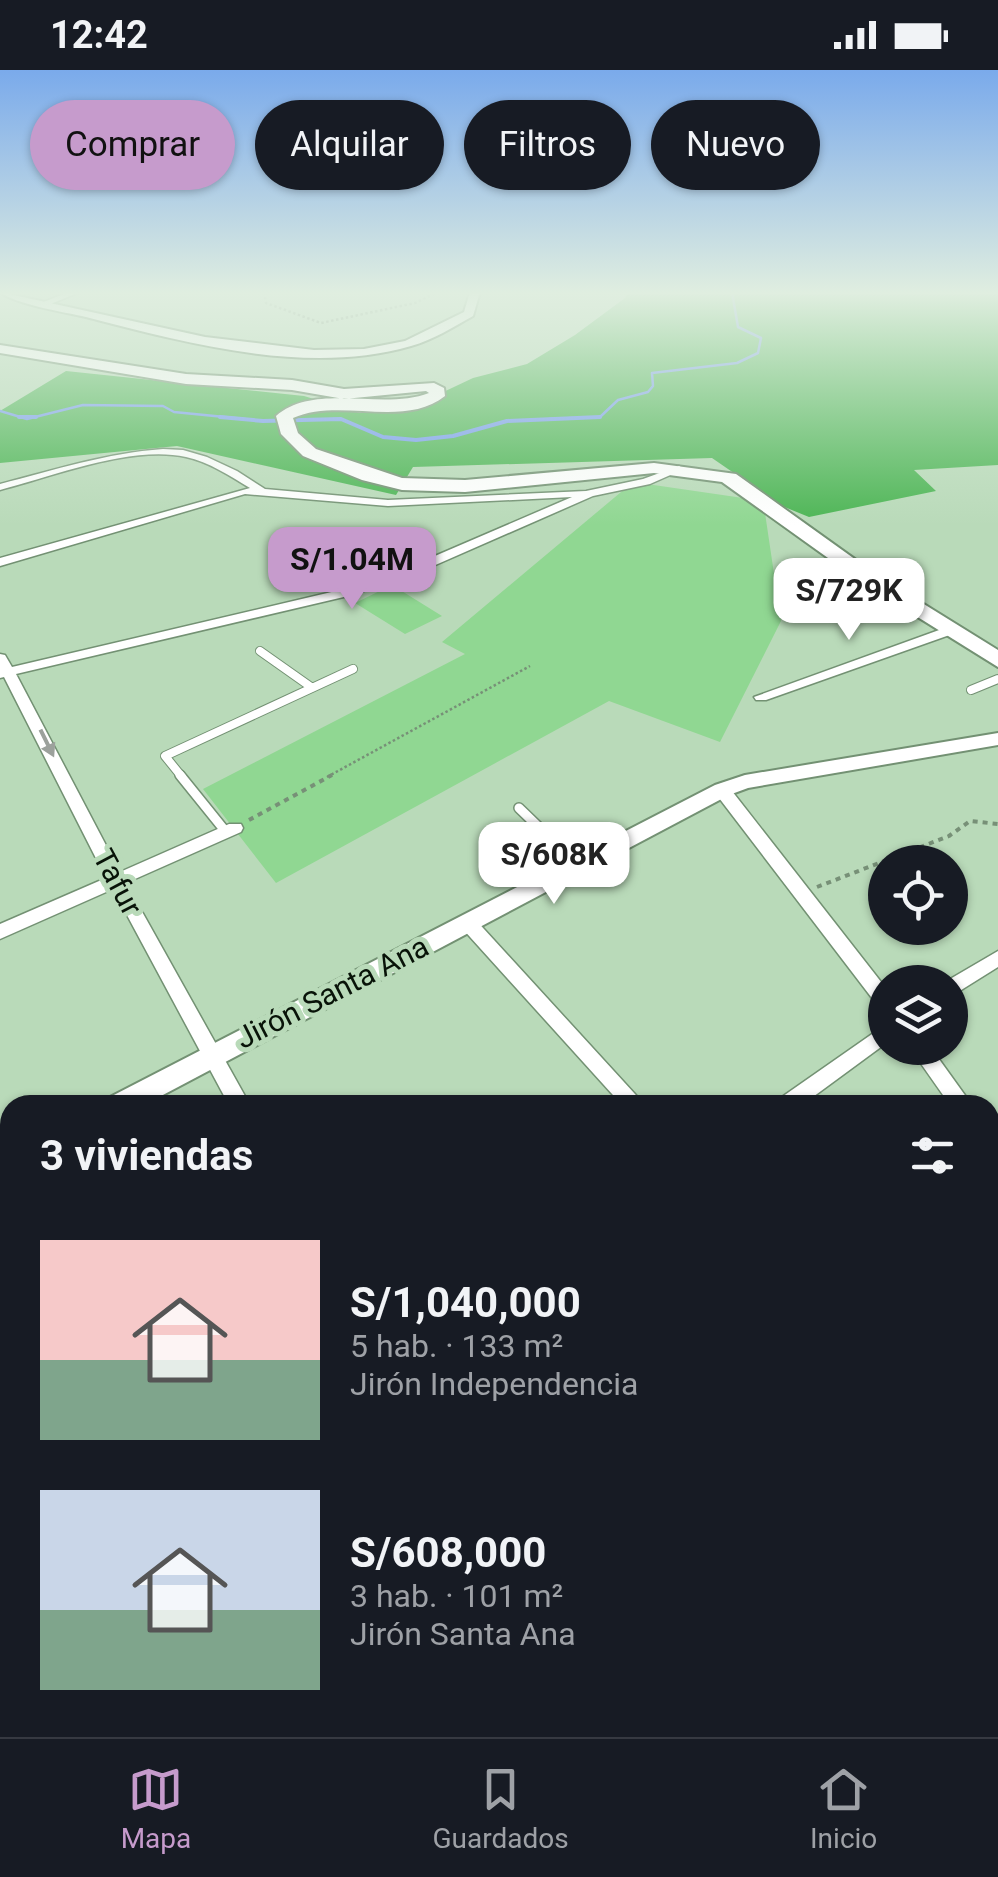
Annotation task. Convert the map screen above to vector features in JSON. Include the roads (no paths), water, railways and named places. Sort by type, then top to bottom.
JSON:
[{"type":"highway","points":[[129,370],[186,379],[292,385],[344,394],[414,386],[438,391],[438,396],[420,403],[363,409],[308,407],[284,423],[301,448],[322,459],[404,484],[498,482],[636,468],[678,469],[729,478],[870,579],[998,660]]},
{"type":"street","points":[[0,487],[108,460],[179,452],[260,490]]},
{"type":"street","points":[[0,562],[245,491],[388,503],[590,493],[646,482],[678,469]]},
{"type":"street","points":[[3,668],[344,593],[411,571],[590,493]]},
{"type":"street","points":[[760,697],[953,629]]},
{"type":"street","name":"Tafur","points":[[3,668],[235,1095]]},
{"type":"street","name":"Jirón Santa Ana","points":[[138,1095],[722,790],[746,782],[998,738]]},
{"type":"street","points":[[722,790],[868,979]]},
{"type":"street","points":[[0,932],[230,830]]},
{"type":"street","points":[[467,922],[626,1095]]},
{"type":"street","points":[[968,977],[998,958]]},
{"type":"street","points":[[800,1095],[868,1045]]},
{"type":"street","points":[[933,1065],[955,1095]]},
{"type":"lane","points":[[260,651],[311,687]]},
{"type":"lane","points":[[230,830],[165,756],[353,669]]},
{"type":"lane","points":[[971,690],[998,679]]},
{"type":"lane","points":[[519,808],[578,865]]},
{"type":"waterway","points":[[600,417],[618,400],[648,392],[653,386],[652,373],[679,370]]},
{"type":"waterway","points":[[35,417],[83,405],[163,406],[174,412],[245,419]]},
{"type":"waterway","points":[[0,411],[20,417]]},
{"type":"waterway","points":[[20,417],[35,417]]},
{"type":"waterway","points":[[20,417],[35,417]]},
{"type":"waterway","points":[[220,417],[263,421],[341,419]]},
{"type":"waterway","points":[[341,419],[383,437],[416,440],[453,436],[507,421],[600,417]]},
{"type":"waterway","points":[[549,419],[600,417]]},
{"type":"waterway","points":[[333,419],[341,419]]}]
